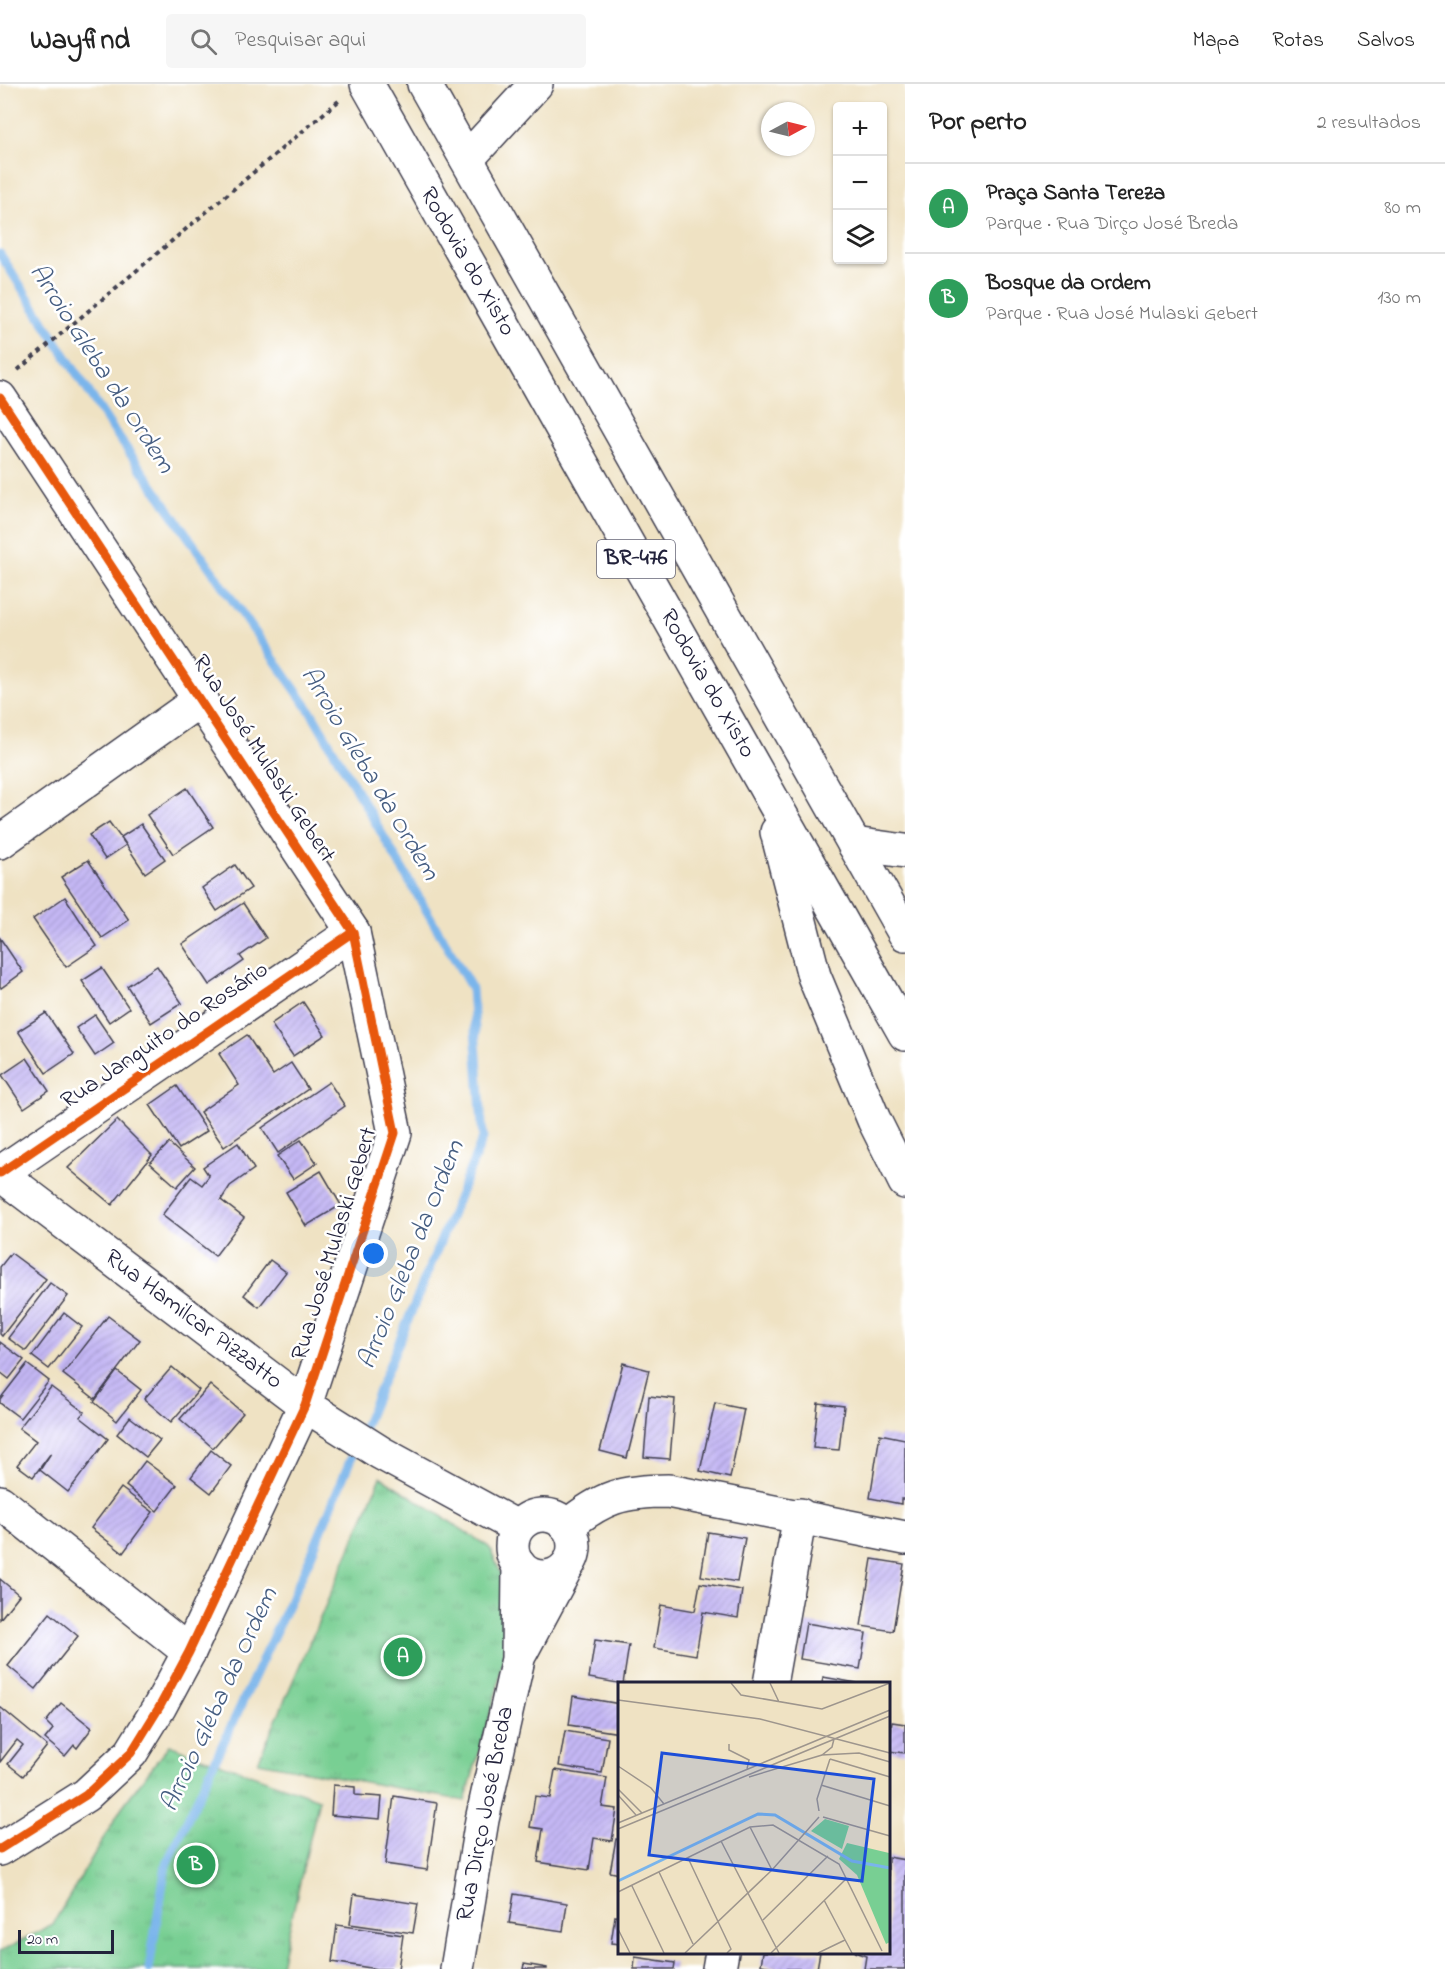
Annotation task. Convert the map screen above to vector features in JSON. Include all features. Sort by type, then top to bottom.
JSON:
[{"type":"main road","name":"Rodovia do Xisto","points":[[424,84],[905,934]]},
{"type":"main road","points":[[466,159],[536,84]]},
{"type":"main road","name":"Rodovia do Xisto","points":[[358,88],[765,787],[905,1034]]},
{"type":"main road","name":"Rua José Mulaski Gebert","points":[[5,1839],[86,1796],[130,1753],[160,1706],[312,1410],[394,1133],[353,932],[7,407]]},
{"type":"main road","points":[[0,842],[201,699]]},
{"type":"main road","points":[[765,787],[814,976],[874,1119],[905,1182]]},
{"type":"main road","points":[[854,844],[905,851]]},
{"type":"main road","name":"Rua Janguito do Rosário","points":[[0,1173],[353,932]]},
{"type":"main road","name":"Rua Hamilcar Pizzatto","points":[[0,1173],[312,1410],[381,1453],[517,1527]]},
{"type":"main road","points":[[567,1526],[612,1497],[640,1491],[696,1495],[905,1538]]},
{"type":"main road","points":[[0,1502],[189,1652]]},
{"type":"main road","points":[[542,1514],[551,1515],[567,1526],[574,1546],[567,1566],[548,1576],[527,1573],[519,1565],[512,1546],[517,1527],[532,1516],[542,1514]]},
{"type":"main road","points":[[770,1682],[800,1515]]},
{"type":"main road","name":"Rua Dirço José Breda","points":[[456,1969],[484,1811],[518,1659],[519,1565]]},
{"type":"main road","name":"Rua Dirço José Breda","points":[[518,1659],[567,1566]]},
{"type":"main road","points":[[719,1969],[722,1954]]},
{"type":"path","points":[[7,407],[358,88]]},
{"type":"green space","points":[[381,1477],[489,1547],[505,1582],[508,1628],[498,1686],[465,1801],[258,1762]]},
{"type":"green space","points":[[169,1745],[319,1799],[280,1969],[0,1969],[0,1952],[53,1924],[122,1807]]},
{"type":"building","points":[[187,788],[213,827],[173,854],[147,815]]},
{"type":"building","points":[[109,822],[126,845],[105,859],[89,835]]},
{"type":"building","points":[[141,824],[165,859],[145,873],[121,837]]},
{"type":"building","points":[[88,860],[129,920],[102,938],[61,877]]},
{"type":"building","points":[[235,865],[251,888],[217,911],[202,888]]},
{"type":"building","points":[[65,897],[97,946],[66,967],[33,919]]},
{"type":"building","points":[[243,903],[266,938],[240,956],[244,961],[209,985],[182,944]]},
{"type":"building","points":[[0,938],[23,972],[1,988],[0,986]]},
{"type":"building","points":[[157,966],[182,1003],[151,1023],[127,986]]},
{"type":"building","points":[[102,968],[129,1008],[109,1022],[82,981]]},
{"type":"building","points":[[303,1002],[325,1035],[293,1056],[271,1024]]},
{"type":"building","points":[[46,1013],[74,1054],[46,1073],[18,1031]]},
{"type":"building","points":[[95,1015],[114,1043],[95,1056],[76,1028]]},
{"type":"building","points":[[247,1035],[273,1075],[291,1063],[308,1089],[224,1147],[200,1112],[239,1085],[219,1054]]},
{"type":"building","points":[[27,1058],[49,1091],[24,1108],[2,1075]]},
{"type":"building","points":[[329,1082],[345,1106],[278,1153],[262,1128]]},
{"type":"building","points":[[177,1086],[207,1131],[179,1149],[150,1105]]},
{"type":"building","points":[[117,1120],[152,1155],[112,1205],[68,1168]]},
{"type":"building","points":[[301,1140],[317,1163],[293,1179],[277,1156]]},
{"type":"building","points":[[169,1143],[195,1167],[177,1187],[150,1163]]},
{"type":"building","points":[[238,1143],[254,1169],[230,1186],[221,1200],[244,1218],[215,1256],[162,1215],[191,1177],[202,1185],[209,1176],[203,1167]]},
{"type":"building","points":[[321,1171],[341,1205],[306,1226],[286,1192]]},
{"type":"building","points":[[11,1253],[46,1279],[2,1336],[0,1334],[0,1267]]},
{"type":"building","points":[[270,1260],[286,1272],[259,1307],[244,1295]]},
{"type":"building","points":[[50,1283],[68,1296],[26,1351],[8,1338]]},
{"type":"building","points":[[64,1313],[82,1327],[49,1369],[32,1356]]},
{"type":"building","points":[[108,1316],[140,1340],[95,1399],[63,1374]]},
{"type":"building","points":[[0,1342],[24,1360],[9,1379],[0,1372]]},
{"type":"building","points":[[623,1363],[649,1370],[627,1458],[600,1451]]},
{"type":"building","points":[[27,1364],[49,1381],[20,1418],[0,1403],[0,1399]]},
{"type":"building","points":[[172,1367],[199,1390],[171,1422],[144,1399]]},
{"type":"building","points":[[117,1371],[141,1390],[117,1421],[94,1402]]},
{"type":"building","points":[[210,1385],[243,1413],[213,1448],[180,1419]]},
{"type":"building","points":[[51,1387],[84,1412],[80,1417],[108,1439],[68,1492],[40,1470],[51,1453],[33,1477],[17,1465],[36,1441],[19,1428]]},
{"type":"building","points":[[649,1396],[675,1399],[670,1459],[644,1457]]},
{"type":"building","points":[[715,1403],[744,1409],[730,1478],[700,1471]]},
{"type":"building","points":[[818,1403],[844,1406],[839,1450],[813,1448]]},
{"type":"building","points":[[130,1417],[160,1440],[146,1457],[117,1434]]},
{"type":"building","points":[[880,1434],[905,1439],[905,1499],[901,1499],[901,1504],[870,1498]]},
{"type":"building","points":[[211,1450],[231,1466],[211,1493],[191,1477]]},
{"type":"building","points":[[145,1461],[177,1485],[157,1511],[126,1486]]},
{"type":"building","points":[[121,1488],[153,1512],[123,1553],[91,1528]]},
{"type":"building","points":[[708,1532],[745,1538],[737,1582],[701,1576]]},
{"type":"building","points":[[872,1559],[904,1564],[893,1631],[861,1626]]},
{"type":"building","points":[[0,1579],[19,1595],[0,1619]]},
{"type":"building","points":[[700,1583],[742,1590],[738,1618],[703,1612],[696,1655],[654,1648],[661,1605],[695,1611]]},
{"type":"building","points":[[50,1613],[78,1636],[36,1689],[8,1666]]},
{"type":"building","points":[[806,1623],[866,1633],[860,1669],[800,1659]]},
{"type":"building","points":[[595,1640],[629,1645],[623,1682],[589,1678]]},
{"type":"building","points":[[823,1677],[850,1682],[822,1682]]},
{"type":"building","points":[[573,1696],[618,1704],[618,1733],[569,1725]]},
{"type":"building","points":[[61,1703],[92,1728],[77,1748],[74,1745],[65,1756],[45,1739],[53,1729],[46,1722]]},
{"type":"building","points":[[0,1707],[47,1746],[23,1776],[8,1764],[23,1745],[17,1740],[0,1762]]},
{"type":"building","points":[[892,1722],[905,1724],[905,1753],[890,1751]]},
{"type":"building","points":[[565,1731],[608,1738],[602,1773],[559,1766]]},
{"type":"building","points":[[555,1770],[607,1778],[602,1807],[617,1809],[612,1841],[594,1838],[589,1870],[538,1862],[543,1829],[530,1827],[535,1796],[550,1798]]},
{"type":"building","points":[[333,1785],[355,1787],[355,1795],[382,1797],[380,1819],[331,1815]]},
{"type":"building","points":[[394,1796],[437,1803],[427,1870],[385,1864]]},
{"type":"building","points":[[616,1839],[618,1840],[618,1874],[610,1872]]},
{"type":"building","points":[[890,1857],[905,1860],[905,1969],[864,1969],[866,1956],[860,1954],[890,1954]]},
{"type":"building","points":[[354,1894],[418,1904],[413,1933],[350,1924]]},
{"type":"building","points":[[514,1894],[567,1903],[563,1931],[509,1923]]},
{"type":"building","points":[[615,1916],[618,1917],[618,1944],[611,1943]]},
{"type":"building","points":[[337,1925],[403,1935],[398,1969],[377,1969],[332,1962]]},
{"type":"building","points":[[763,1954],[820,1954],[817,1969],[783,1969],[761,1965]]},
{"type":"building","points":[[635,1957],[675,1963],[674,1969],[634,1969]]},
{"type":"building","points":[[524,1964],[547,1968],[547,1969],[523,1969]]},
{"type":"waterway","name":"Arroio Gleba da Ordem","points":[[0,254],[108,422],[313,715],[472,989],[483,1138],[310,1558],[166,1865],[149,1969]]},
{"type":"cycle path","points":[[0,398],[353,932],[395,1133],[305,1405],[189,1652],[160,1706],[131,1753],[86,1795],[0,1849]]},
{"type":"cycle path","points":[[0,1173],[353,932]]},
{"type":"place","name":"Praça Santa Tereza","points":[[403,1657]]},
{"type":"place","name":"Bosque da Ordem","points":[[196,1865]]}]
